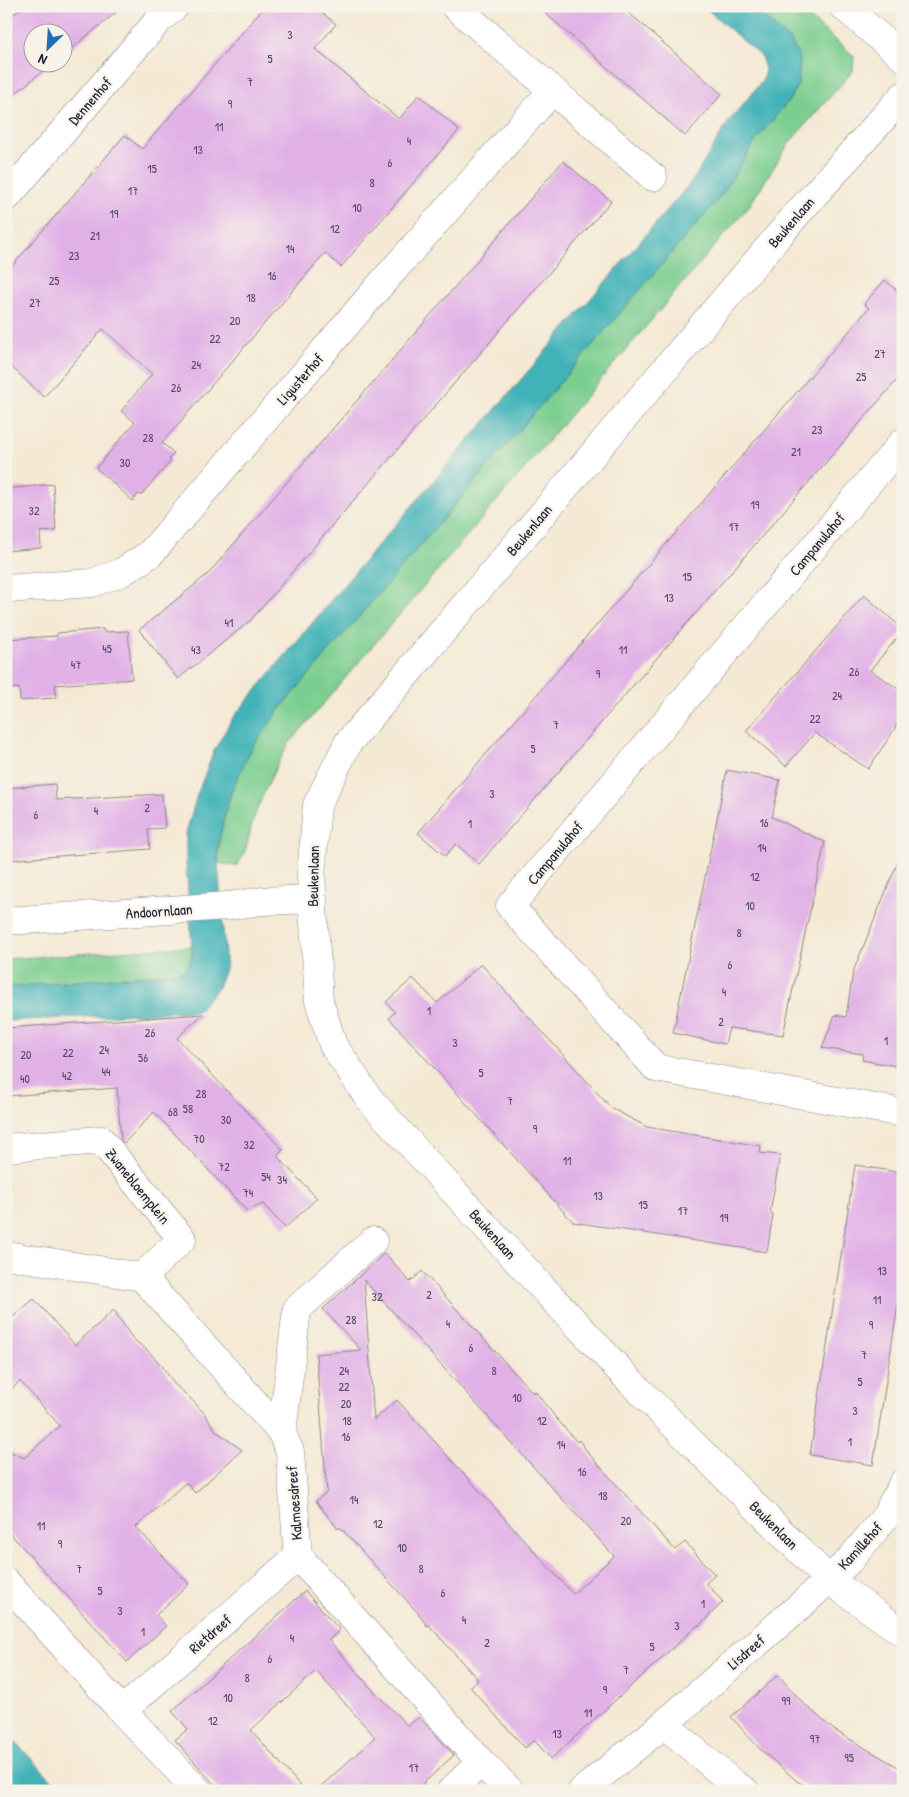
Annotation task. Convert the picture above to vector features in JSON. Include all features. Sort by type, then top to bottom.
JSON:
[{"type":"street","name":"Dennenhof","points":[[6,198],[158,21],[175,6]]},
{"type":"street","points":[[455,6],[653,177]]},
{"type":"street","points":[[843,6],[903,56]]},
{"type":"street","name":"Ligusterhof","points":[[6,589],[92,583],[122,572],[150,554],[375,291],[552,91]]},
{"type":"street","name":"Beukenlaan","points":[[903,96],[797,214],[348,742],[317,805],[311,875],[320,1001],[333,1046],[370,1100],[617,1367],[829,1580],[903,1633]]},
{"type":"street","name":"Campanulahof","points":[[903,442],[510,906],[656,1068],[903,1112]]},
{"type":"street","name":"Andoornlaan","points":[[6,921],[228,906],[262,901],[313,899]]},
{"type":"street","name":"Zwanebloemplein","points":[[6,1148],[101,1140],[182,1239],[142,1277]]},
{"type":"street","name":"Kalmoesdreef","points":[[373,1241],[297,1309],[282,1433],[290,1452],[298,1556],[481,1762]]},
{"type":"street","points":[[6,1255],[142,1277],[282,1433]]},
{"type":"street","name":"Kamillehof","points":[[829,1580],[894,1523],[903,1483]]},
{"type":"street","name":"Rietdreef","points":[[122,1711],[298,1556]]},
{"type":"street","name":"Lisdreef","points":[[582,1791],[664,1724],[829,1580]]},
{"type":"street","points":[[6,1582],[122,1711],[198,1791]]},
{"type":"street","points":[[664,1724],[734,1784],[745,1791]]},
{"type":"street","points":[[451,1791],[481,1762],[510,1791]]},
{"type":"green space","points":[[751,6],[796,6],[854,56],[853,71],[790,142],[749,206],[288,745],[262,797],[246,849],[240,861],[236,866],[218,863],[221,833],[228,803],[238,775],[263,730],[723,193],[756,140],[790,99],[792,42]]},
{"type":"green space","points":[[192,946],[192,958],[184,971],[6,987],[6,959]]},
{"type":"water","points":[[703,6],[751,6],[792,42],[800,61],[798,84],[790,99],[756,140],[723,193],[284,704],[253,746],[231,791],[218,843],[226,967],[217,989],[197,1011],[6,1021],[6,987],[184,971],[192,958],[186,834],[197,795],[214,751],[232,719],[343,586],[693,180],[729,121],[763,80],[765,69],[761,56]]},
{"type":"water","points":[[6,1733],[63,1791],[6,1791]]},
{"type":"building","points":[[24,6],[124,6],[72,48],[72,22],[22,22],[22,72],[42,72],[6,101],[6,20]]},
{"type":"building","points":[[265,6],[314,6],[336,24],[315,49],[399,119],[419,95],[459,130],[341,267],[325,253],[162,443],[174,453],[169,459],[171,461],[141,495],[138,494],[133,501],[96,468],[135,422],[121,411],[152,374],[103,329],[44,397],[6,362],[6,273],[125,135],[142,149]]},
{"type":"building","points":[[537,6],[621,6],[722,94],[685,136]]},
{"type":"building","points":[[563,161],[611,201],[251,620],[178,679],[139,630],[208,574]]},
{"type":"building","points":[[885,280],[903,296],[903,373],[479,864],[456,844],[445,856],[418,833],[869,308],[864,304]]},
{"type":"building","points":[[53,484],[56,531],[40,532],[41,548],[6,551],[6,489]]},
{"type":"building","points":[[864,595],[903,629],[870,670],[903,692],[903,712],[894,730],[868,769],[815,733],[786,766],[746,731]]},
{"type":"building","points":[[103,629],[104,632],[128,631],[132,679],[55,685],[56,698],[20,701],[19,688],[6,689],[6,639],[57,636],[58,633]]},
{"type":"building","points":[[727,770],[780,780],[772,817],[825,842],[783,1035],[729,1028],[725,1044],[673,1033]]},
{"type":"building","points":[[55,784],[56,800],[162,794],[165,828],[148,829],[150,849],[6,860],[6,788]]},
{"type":"building","points":[[902,852],[903,1067],[862,1060],[863,1054],[822,1048],[835,1015],[846,1017],[853,972]]},
{"type":"building","points":[[481,964],[611,1108],[647,1127],[761,1146],[760,1153],[780,1155],[770,1213],[773,1214],[767,1252],[573,1222],[389,1018],[395,1012],[386,1002],[413,978],[437,1003]]},
{"type":"building","points":[[203,1014],[177,1038],[283,1150],[277,1156],[317,1198],[285,1228],[263,1204],[247,1211],[154,1112],[124,1143],[121,1140],[117,1088],[6,1096],[6,1028]]},
{"type":"building","points":[[855,1165],[903,1173],[903,1272],[873,1465],[810,1455]]},
{"type":"building","points":[[385,1253],[410,1282],[422,1271],[533,1393],[535,1391],[577,1442],[579,1440],[589,1454],[675,1550],[685,1542],[715,1575],[706,1583],[723,1602],[699,1626],[551,1759],[534,1740],[525,1748],[470,1687],[478,1680],[429,1625],[427,1626],[418,1613],[340,1527],[338,1529],[316,1501],[327,1492],[316,1354],[361,1350],[323,1309]],"holes":[[[364,1280],[614,1556],[573,1594],[397,1400],[374,1420]]]},
{"type":"building","points":[[34,1299],[75,1345],[114,1310],[132,1338],[163,1367],[174,1384],[204,1413],[216,1431],[242,1450],[195,1493],[187,1483],[184,1484],[136,1527],[189,1584],[156,1615],[166,1626],[127,1662],[6,1529],[6,1450],[24,1458],[60,1426],[20,1381],[6,1394],[6,1323]]},
{"type":"building","points":[[305,1591],[340,1630],[329,1640],[370,1687],[408,1726],[419,1717],[454,1755],[415,1791],[316,1791],[375,1737],[316,1671],[251,1730],[305,1791],[220,1791],[175,1740],[188,1729],[172,1711]]},
{"type":"building","points":[[778,1675],[803,1703],[834,1730],[903,1770],[903,1791],[813,1791],[797,1781],[760,1749],[731,1717]]}]
